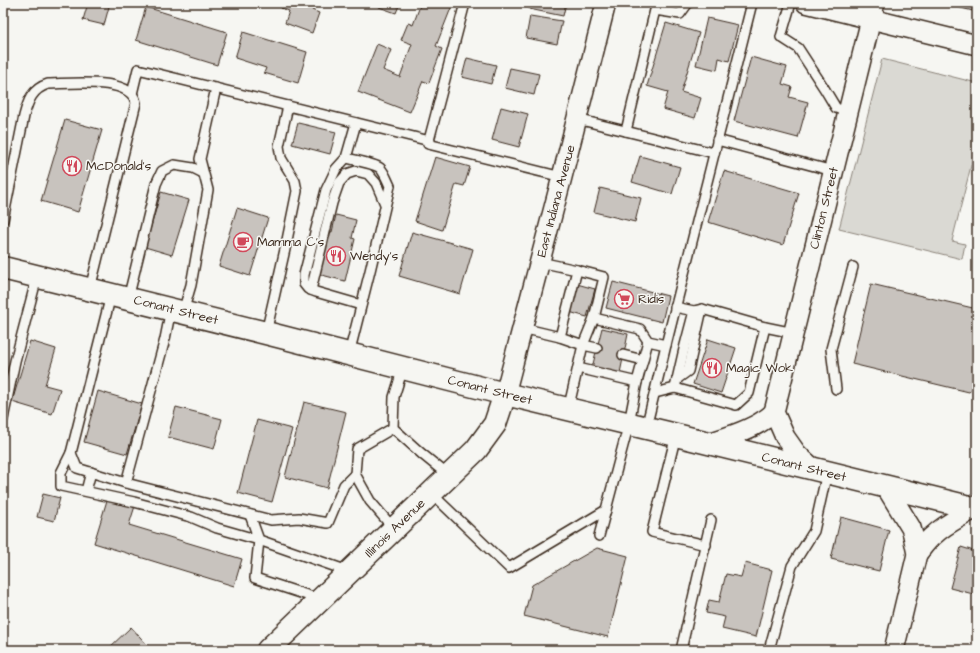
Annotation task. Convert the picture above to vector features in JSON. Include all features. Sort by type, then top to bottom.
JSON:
[{"type":"main road","name":"Conant Street","points":[[3,268],[568,410],[637,425],[976,509]]},
{"type":"main road","name":"Illinois Avenue","points":[[268,650],[476,450],[495,424],[505,394]]},
{"type":"street","points":[[806,3],[873,11],[977,44]]},
{"type":"street","name":"East Indiana Avenue","points":[[505,394],[606,4]]},
{"type":"street","name":"Clinton Street","points":[[774,412],[873,11]]},
{"type":"street","points":[[708,443],[726,438],[749,428],[764,420],[774,412],[785,437],[797,454],[821,471]]},
{"type":"street","points":[[886,487],[911,528],[917,554],[894,650]]},
{"type":"street","points":[[917,554],[930,538],[940,530],[976,509]]},
{"type":"lane","points":[[465,3],[428,144],[562,177]]},
{"type":"lane","points":[[626,131],[656,10],[680,14],[688,3]]},
{"type":"lane","points":[[599,536],[606,510],[637,425],[655,393],[675,307],[752,3]]},
{"type":"lane","points":[[791,3],[781,37],[798,48],[836,108],[848,112]]},
{"type":"lane","points":[[132,94],[138,69],[430,141]]},
{"type":"lane","points":[[3,220],[24,116],[28,102],[35,91],[41,86],[48,84],[97,83],[115,85],[126,89],[136,99],[136,103],[90,290]]},
{"type":"lane","points":[[126,483],[165,339],[177,311],[192,285],[208,190],[200,159],[216,88]]},
{"type":"lane","points":[[266,333],[297,191],[295,180],[281,158],[279,146],[288,106]]},
{"type":"lane","points":[[577,119],[714,153]]},
{"type":"lane","points":[[356,123],[346,158],[336,169],[326,190],[304,275],[304,284],[308,289],[361,305]]},
{"type":"lane","points":[[717,140],[833,171]]},
{"type":"lane","points":[[346,158],[380,168],[390,186],[370,271],[348,354]]},
{"type":"lane","points":[[203,173],[193,168],[174,165],[162,171],[156,184],[71,453],[61,473],[61,486],[134,502],[191,517],[217,528],[260,540],[350,571]]},
{"type":"lane","points":[[311,290],[332,203],[339,183],[347,174],[356,171],[368,174],[376,183],[385,204]]},
{"type":"lane","points":[[540,262],[604,277],[594,318],[583,345],[568,410]]},
{"type":"lane","points":[[836,389],[831,349],[853,267]]},
{"type":"lane","points":[[560,338],[577,270]]},
{"type":"lane","points":[[3,419],[15,362],[37,277]]},
{"type":"lane","points":[[675,307],[698,310],[794,333]]},
{"type":"lane","points":[[655,393],[676,383],[688,371],[698,310]]},
{"type":"lane","points":[[594,318],[640,329],[648,341],[666,345]]},
{"type":"lane","points":[[676,383],[736,405],[749,393],[765,327]]},
{"type":"lane","points":[[522,328],[597,348]]},
{"type":"lane","points":[[637,425],[637,382],[648,341]]},
{"type":"lane","points":[[623,355],[643,360]]},
{"type":"lane","points":[[403,368],[394,397],[393,428],[449,476]]},
{"type":"lane","points":[[578,368],[637,382]]},
{"type":"lane","points":[[393,428],[357,449],[355,474],[370,501],[394,529]]},
{"type":"lane","points":[[676,435],[652,532],[706,545]]},
{"type":"lane","points":[[71,453],[77,468],[126,483],[271,520],[299,518],[328,523],[344,485],[355,474]]},
{"type":"lane","points":[[768,650],[792,566],[814,532],[821,471]]},
{"type":"lane","points":[[86,491],[91,472]]},
{"type":"lane","points":[[431,493],[509,568],[606,510]]},
{"type":"lane","points":[[250,515],[260,540],[255,578],[321,599]]},
{"type":"lane","points":[[680,650],[712,520]]},
{"type":"shaded area","points":[[882,59],[977,83],[977,142],[952,241],[965,244],[962,259],[839,229]]},
{"type":"building","points":[[88,3],[110,3],[104,25],[83,20]]},
{"type":"building","points":[[283,3],[315,3],[312,10],[319,13],[312,33],[285,23],[289,11],[281,8]]},
{"type":"building","points":[[381,3],[400,3],[396,13],[379,7]]},
{"type":"building","points":[[421,3],[453,3],[436,46],[442,49],[429,83],[423,81],[410,112],[358,92],[377,44],[391,50],[383,70],[400,77],[412,44],[401,40],[408,23],[413,25]]},
{"type":"building","points":[[530,3],[566,3],[563,16],[529,9]]},
{"type":"building","points":[[941,3],[977,3],[977,12]]},
{"type":"building","points":[[146,7],[227,32],[217,65],[136,40]]},
{"type":"building","points":[[530,16],[562,21],[557,44],[526,38]]},
{"type":"building","points":[[707,18],[738,25],[729,61],[719,58],[717,70],[696,65]]},
{"type":"building","points":[[666,23],[699,33],[681,92],[701,98],[695,118],[663,109],[668,92],[647,86]]},
{"type":"building","points":[[243,32],[307,52],[298,83],[264,73],[266,68],[235,58]]},
{"type":"building","points":[[751,57],[787,67],[782,84],[792,87],[789,97],[808,102],[798,138],[734,121]]},
{"type":"building","points":[[467,58],[496,65],[491,84],[462,77]]},
{"type":"building","points":[[510,68],[539,74],[534,95],[505,88]]},
{"type":"building","points":[[501,107],[528,114],[519,147],[492,140]]},
{"type":"building","name":"McDonald's","points":[[65,120],[102,130],[78,212],[41,201]]},
{"type":"building","points":[[298,123],[336,132],[330,154],[292,144]]},
{"type":"building","points":[[640,156],[680,167],[672,194],[632,182]]},
{"type":"building","points":[[435,157],[470,167],[464,186],[456,184],[442,230],[415,221]]},
{"type":"building","points":[[724,171],[799,193],[783,245],[708,222]]},
{"type":"building","points":[[600,188],[641,198],[635,222],[594,212]]},
{"type":"building","points":[[161,192],[189,200],[172,255],[145,247]]},
{"type":"building","name":"Mamma C's","points":[[237,208],[268,218],[250,276],[219,266]]},
{"type":"building","name":"Wendy's","points":[[336,215],[356,220],[352,238],[355,239],[345,281],[318,274],[328,231],[332,232]]},
{"type":"building","points":[[412,232],[473,249],[460,294],[399,276]]},
{"type":"building","points":[[613,282],[668,296],[662,322],[606,308]]},
{"type":"building","points":[[577,284],[595,289],[587,317],[569,312]]},
{"type":"building","points":[[871,284],[977,309],[977,385],[969,392],[852,364]]},
{"type":"building","points":[[602,328],[628,334],[620,373],[592,368]]},
{"type":"building","points":[[708,339],[736,348],[721,393],[693,384]]},
{"type":"building","points":[[30,341],[56,349],[45,385],[60,389],[52,414],[12,402]]},
{"type":"building","points":[[98,391],[142,404],[127,454],[84,442]]},
{"type":"building","points":[[304,402],[346,412],[327,488],[285,477]]},
{"type":"building","points":[[176,407],[222,419],[214,449],[168,437]]},
{"type":"building","points":[[257,420],[292,429],[272,502],[238,493]]},
{"type":"building","points":[[43,494],[60,498],[54,521],[37,517]]},
{"type":"building","points":[[108,497],[135,506],[129,525],[242,559],[234,586],[94,543]]},
{"type":"building","points":[[841,517],[889,530],[879,571],[831,559]]},
{"type":"building","points":[[961,547],[977,552],[977,595],[950,588]]},
{"type":"building","points":[[597,548],[628,556],[608,637],[524,616],[532,585]]},
{"type":"building","points":[[745,563],[772,570],[756,637],[722,629],[725,617],[706,613],[709,600],[719,602],[726,574],[741,577]]},
{"type":"building","points":[[131,627],[149,647],[146,650],[107,650]]},
{"type":"building","points":[[350,645],[366,650],[344,650]]},
{"type":"place","name":"McDonald's","points":[[72,166]]},
{"type":"place","name":"Mamma C's","points":[[243,242]]},
{"type":"place","name":"Wendy's","points":[[336,256]]},
{"type":"place","name":"Ridis","points":[[624,299]]},
{"type":"place","name":"Magic Wok","points":[[712,368]]}]
